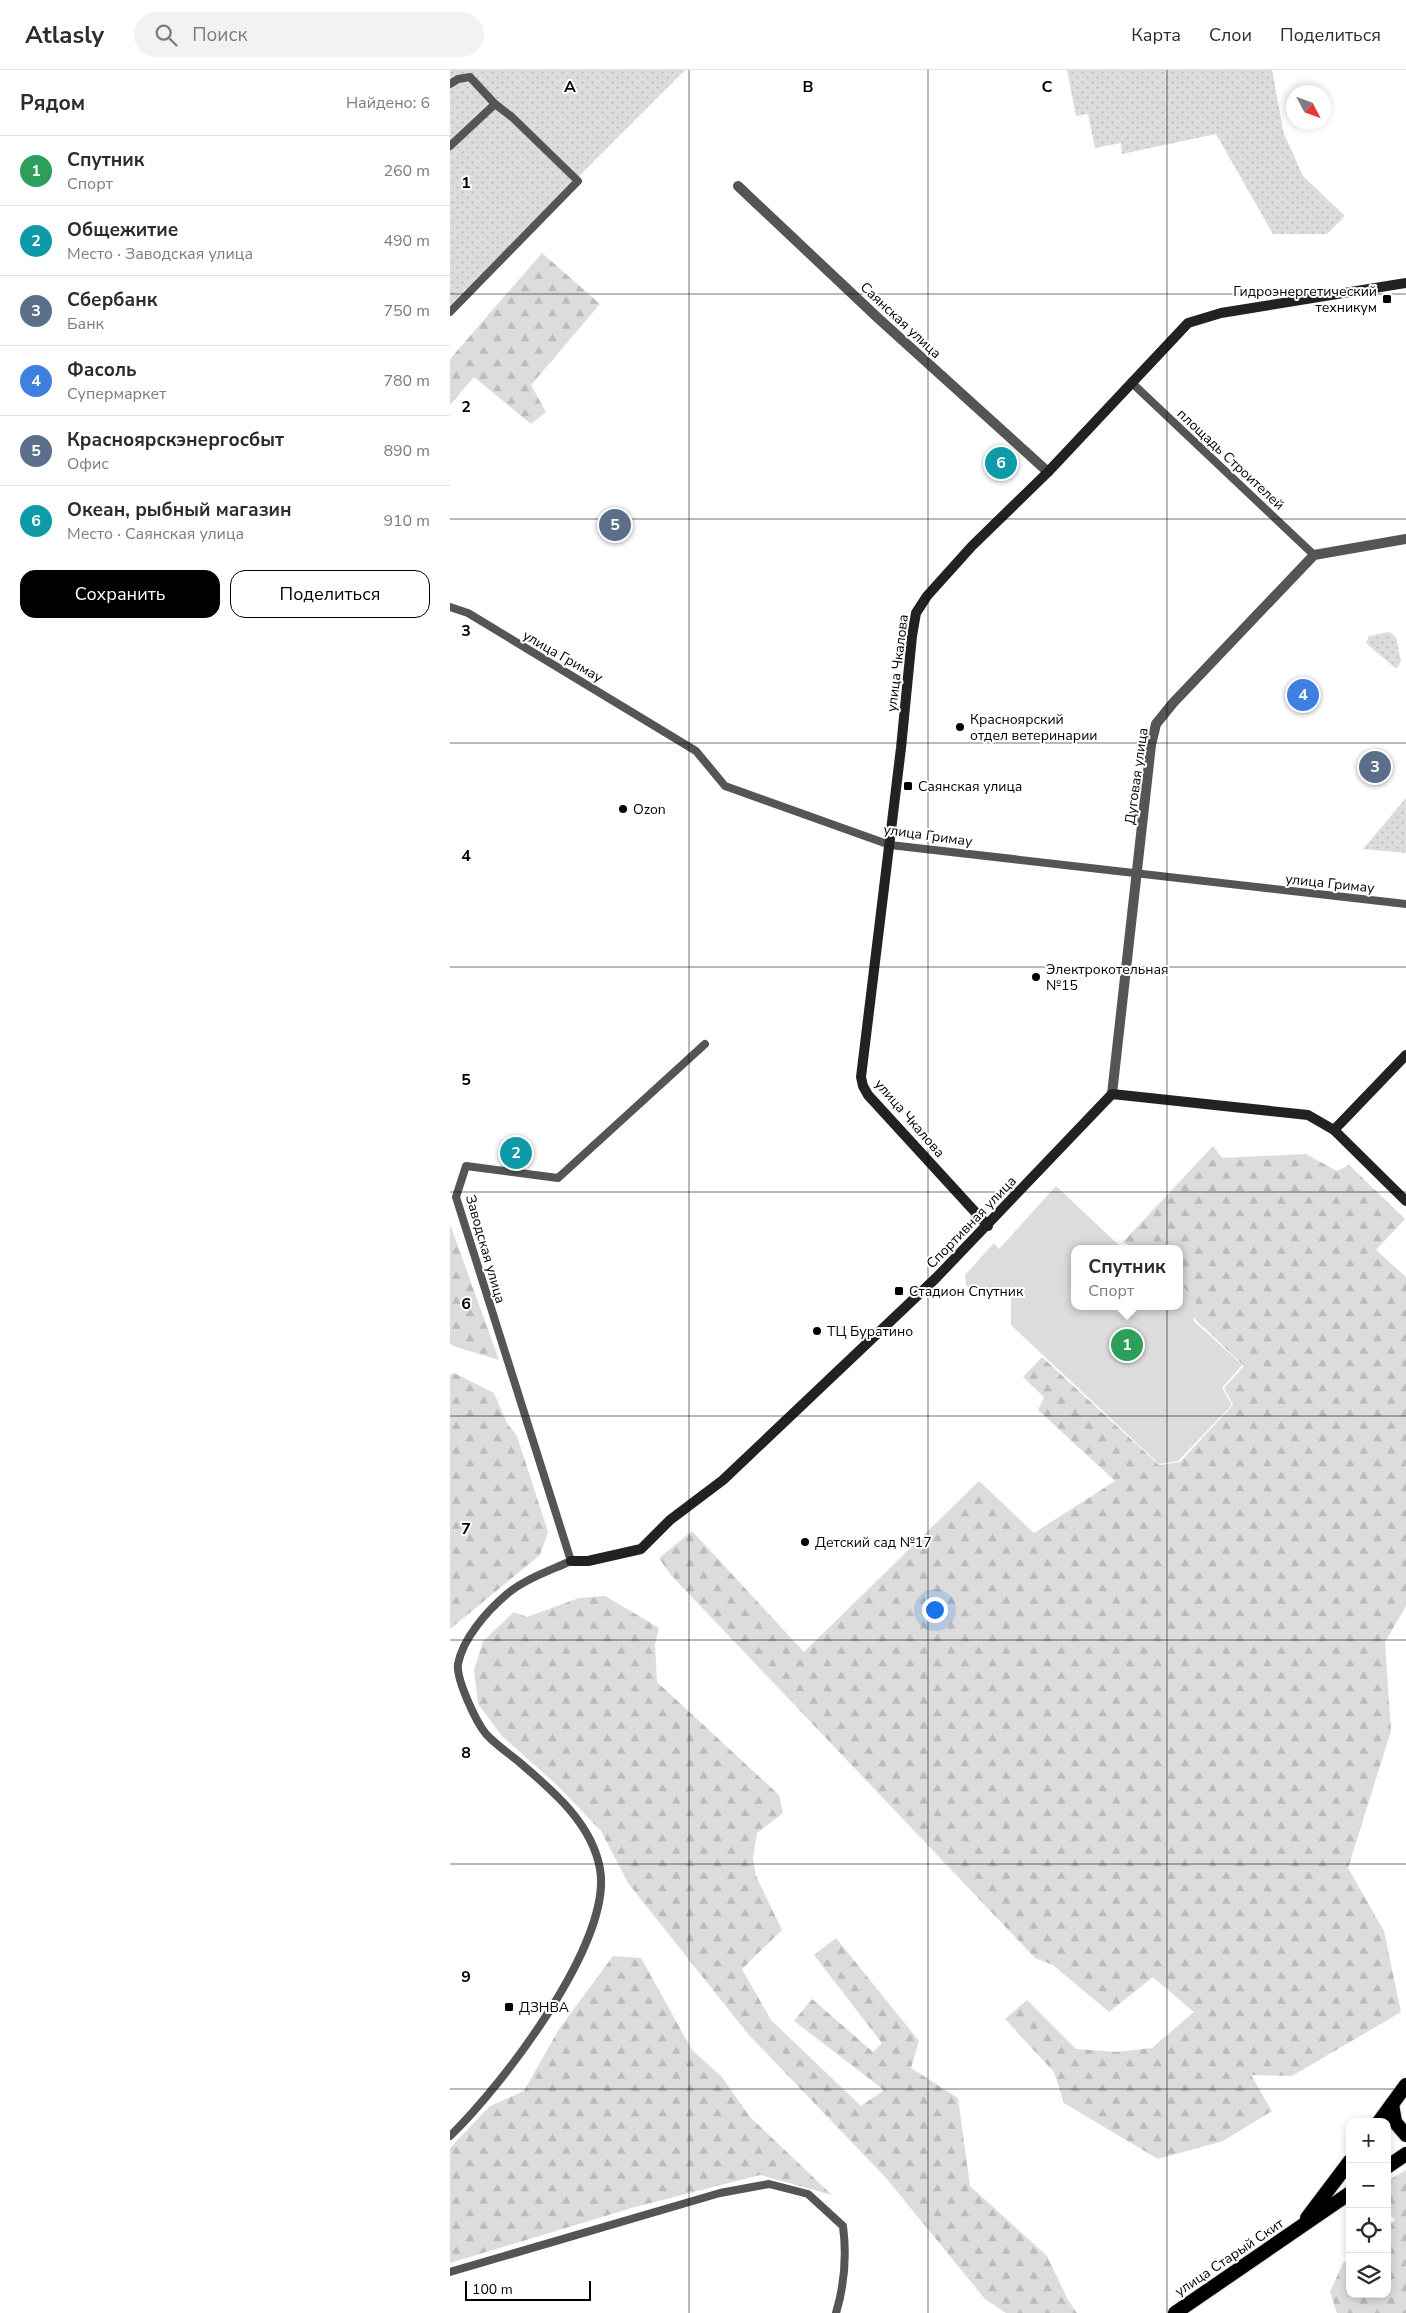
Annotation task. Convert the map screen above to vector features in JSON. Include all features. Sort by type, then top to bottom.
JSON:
[{"type":"highway","points":[[1382,2118],[1406,2085]]},
{"type":"highway","points":[[1392,2104],[1395,2122],[1406,2135]]},
{"type":"highway","points":[[1391,2164],[1406,2154]]},
{"type":"highway","points":[[1301,2227],[1349,2163]]},
{"type":"highway","name":"улица Старый Скит","points":[[1175,2313],[1346,2196]]},
{"type":"main road","name":"улица Чкалова","points":[[988,1226],[868,1095],[862,1086],[916,613],[927,596],[972,546],[1048,472],[1181,329],[1195,319],[1256,307],[1350,294],[1406,283]]},
{"type":"main road","points":[[1334,1130],[1406,1054]]},
{"type":"main road","name":"Спортивная улица","points":[[570,1561],[588,1561],[641,1549],[670,1520],[723,1480],[936,1278],[988,1226],[1112,1094]]},
{"type":"main road","points":[[1112,1094],[1308,1115],[1334,1130],[1406,1201]]},
{"type":"street","points":[[450,84],[458,79],[470,77],[495,104],[512,117],[578,181],[450,312]]},
{"type":"street","points":[[450,146],[495,104]]},
{"type":"street","name":"Саянская улица","points":[[738,186],[860,301],[1048,472]]},
{"type":"street","name":"площадь Строителей","points":[[1131,382],[1314,555]]},
{"type":"street","points":[[1314,555],[1406,539]]},
{"type":"street","name":"Дуговая улица","points":[[1112,1094],[1151,745],[1156,724],[1314,555]]},
{"type":"street","name":"улица Гримау","points":[[452,610],[468,612],[696,751],[725,786],[890,845],[1406,904]]},
{"type":"street","name":"Заводская улица","points":[[570,1561],[456,1197],[466,1166],[558,1178],[705,1044]]},
{"type":"street","points":[[450,2136],[501,2080],[528,2041],[578,1961],[593,1927],[598,1909],[602,1886],[592,1839],[558,1798],[487,1735],[476,1720],[464,1692],[458,1666],[464,1646],[484,1617],[507,1593],[528,1580],[570,1561]]},
{"type":"street","points":[[450,2272],[720,2193],[769,2184],[808,2194],[843,2226],[847,2255],[843,2291],[836,2313]]},
{"type":"green space","points":[[450,70],[685,70],[450,305]]},
{"type":"green space","points":[[1067,70],[1272,70],[1284,134],[1303,176],[1345,216],[1327,234],[1273,234],[1216,134],[1122,154],[1121,143],[1095,148],[1088,114],[1076,116]]},
{"type":"green space","points":[[542,253],[600,304],[531,385],[546,412],[531,424],[474,377],[450,405],[450,359]]},
{"type":"green space","points":[[1389,632],[1396,637],[1401,661],[1398,667],[1395,668],[1366,643],[1369,636]]},
{"type":"green space","points":[[1406,798],[1406,853],[1363,849]]},
{"type":"green space","points":[[1213,1146],[1222,1158],[1306,1154],[1337,1171],[1349,1165],[1405,1219],[1376,1250],[1406,1277],[1406,1606],[1385,1642],[1391,1731],[1348,1868],[1384,1931],[1401,2012],[1292,2076],[1251,2075],[1272,2111],[1223,2141],[1158,2159],[1064,2103],[1054,2072],[1005,2019],[1027,2000],[1076,2049],[1116,2052],[1152,2048],[1194,2012],[1153,1977],[1109,2012],[1053,1965],[1035,1958],[670,1574],[659,1558],[692,1531],[804,1652],[979,1481],[1034,1533],[1115,1481],[1038,1410],[1044,1397],[1023,1377],[1042,1357],[1159,1465],[1180,1462],[1233,1405],[1224,1388],[1244,1366],[1195,1319],[1196,1303],[1183,1287],[1183,1245],[1129,1245],[1123,1242]]},
{"type":"green space","points":[[1056,1186],[1119,1245],[1071,1245],[1071,1310],[1183,1310],[1183,1288],[1204,1308],[1193,1320],[1242,1365],[1222,1388],[1232,1405],[1178,1461],[1159,1464],[1011,1325],[1011,1296],[966,1286],[965,1275],[994,1243],[999,1249]]},
{"type":"green space","points":[[450,1224],[499,1360],[453,1346],[450,1343]]},
{"type":"green space","points":[[454,1373],[494,1393],[507,1423],[517,1436],[548,1532],[540,1555],[450,1629],[450,1375]]},
{"type":"green space","points":[[605,1596],[659,1628],[655,1644],[657,1682],[779,1795],[783,1813],[757,1833],[753,1857],[756,1876],[782,1930],[742,1969],[771,2020],[861,2106],[884,2090],[794,2021],[812,1999],[873,2052],[882,2043],[814,1955],[836,1938],[919,2041],[911,2068],[958,2098],[970,2186],[1047,2256],[1068,2300],[1077,2313],[1006,2313],[985,2299],[886,2178],[748,2034],[628,1883],[601,1831],[558,1786],[502,1736],[478,1704],[474,1670],[483,1641],[514,1612],[527,1617],[579,1598]]},
{"type":"green space","points":[[613,1956],[641,1958],[692,2050],[722,2077],[750,2117],[832,2195],[760,2175],[635,2207],[450,2263],[450,2148],[490,2106],[524,2091],[559,2029]]},
{"type":"green space","points":[[1406,2170],[1406,2313],[1337,2313],[1330,2292],[1343,2263],[1346,2261],[1346,2298],[1391,2298],[1391,2224],[1395,2220],[1391,2216],[1391,2179]]},
{"type":"place","name":"Гидроэнергетический техникум","points":[[1387,299]]},
{"type":"place","name":"Океан, рыбный магазин","points":[[1001,463]]},
{"type":"place","name":"Красноярскэнергосбыт","points":[[615,525]]},
{"type":"place","name":"Фасоль","points":[[1303,695]]},
{"type":"place","name":"Красноярский отдел ветеринарии","points":[[960,727]]},
{"type":"place","name":"Сбербанк","points":[[1375,767]]},
{"type":"place","name":"Саянская улица","points":[[908,786]]},
{"type":"place","name":"Ozon","points":[[623,809]]},
{"type":"place","name":"Электрокотельная №15","points":[[1036,977]]},
{"type":"place","name":"Общежитие","points":[[516,1153]]},
{"type":"place","name":"Стадион Спутник","points":[[899,1291]]},
{"type":"place","name":"ТЦ Буратино","points":[[817,1331]]},
{"type":"place","name":"Спутник","points":[[1127,1345]]},
{"type":"place","name":"Детский сад №17","points":[[805,1542]]},
{"type":"place","name":"ДЗНВА","points":[[509,2007]]}]
